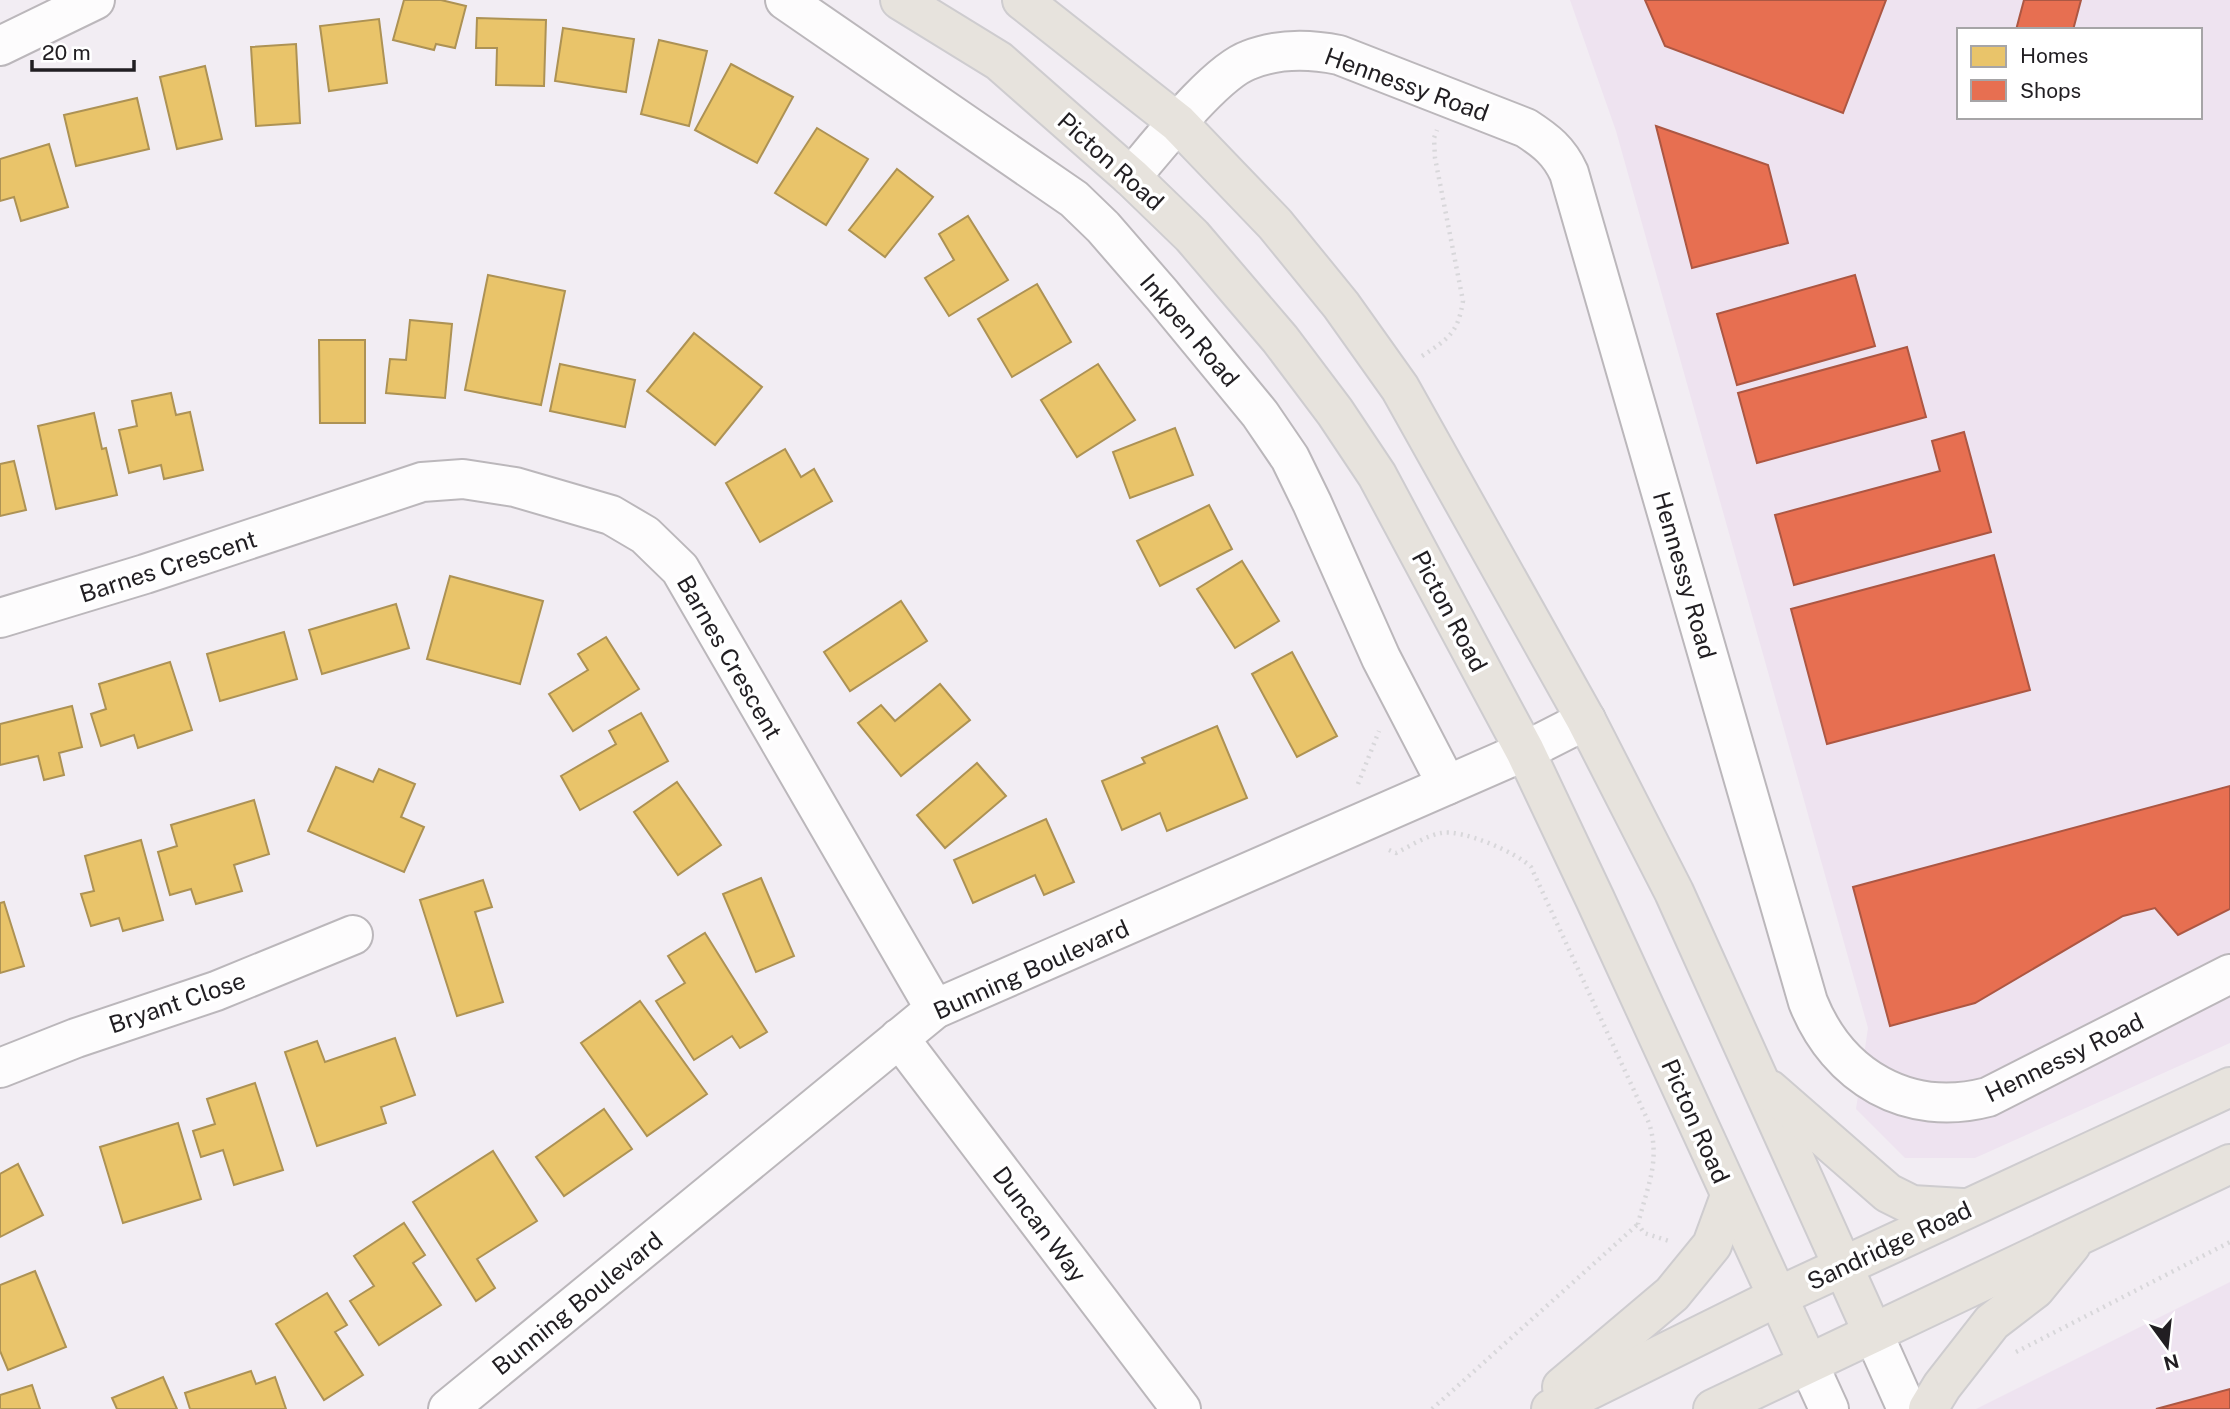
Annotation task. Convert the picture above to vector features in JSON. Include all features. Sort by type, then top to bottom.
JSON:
[{"type":"main road","name":"Picton Road","points":[[900,0],[999,61],[1131,177],[1192,236],[1280,339],[1338,416],[1377,475],[1525,751],[1808,1363]]},
{"type":"main road","points":[[1022,0],[1178,123],[1275,225],[1341,305],[1391,376],[1586,720],[1674,892],[1873,1333]]},
{"type":"main road","points":[[1758,1079],[1888,1193],[1912,1205],[1967,1208]]},
{"type":"main road","name":"Sandridge Road","points":[[1551,1409],[1777,1297],[2230,1087]]},
{"type":"main road","points":[[1718,1408],[2230,1164]]},
{"type":"main road","points":[[1536,1409],[1672,1294],[1712,1245],[1730,1196]]},
{"type":"main road","points":[[1928,1409],[1942,1386],[1992,1322],[2035,1289],[2079,1236]]},
{"type":"street","points":[[0,46],[94,0]]},
{"type":"street","name":"Inkpen Road","points":[[785,0],[1074,199],[1103,227],[1153,285],[1260,414],[1290,458],[1381,658],[1447,785]]},
{"type":"street","name":"Hennessy Road","points":[[1131,177],[1221,78],[1247,60],[1277,52],[1311,50],[1339,55],[1525,128],[1546,141],[1560,155],[1569,173],[1808,1002],[1816,1023],[1828,1041],[1854,1070],[1889,1090],[1916,1098],[1943,1104],[1967,1102],[2008,1088],[2230,974]]},
{"type":"street","name":"Barnes Crescent","points":[[0,618],[145,574],[422,482],[463,480],[515,486],[611,515],[645,535],[680,569],[935,1009]]},
{"type":"street","name":"Bunning Boulevard","points":[[448,1409],[935,1009],[1525,751],[1586,720]]},
{"type":"street","name":"Bryant Close","points":[[0,1068],[76,1038],[216,990],[353,935]]},
{"type":"street","name":"Duncan Way","points":[[899,1038],[1181,1409]]},
{"type":"street","points":[[1873,1333],[1907,1409]]},
{"type":"street","points":[[1808,1363],[1829,1409]]},
{"type":"path","points":[[1413,361],[1450,338],[1460,321],[1463,301],[1435,158],[1434,138],[1441,120]]},
{"type":"path","points":[[1361,795],[1358,784],[1379,730],[1379,722]]},
{"type":"path","points":[[1383,839],[1388,850],[1396,853],[1438,834],[1454,831],[1521,857],[1531,867],[1649,1123],[1656,1156],[1638,1224],[1432,1409]]},
{"type":"path","points":[[1638,1224],[1644,1233],[1676,1242]]},
{"type":"path","points":[[2016,1353],[2230,1242]]},
{"type":"shaded area","points":[[1570,0],[2230,0],[2230,1043],[1975,1158],[1905,1158],[1856,1109],[1868,1028],[1616,131]]},
{"type":"shaded area","points":[[2230,1282],[2230,1409],[1976,1409]]},
{"type":"building: Homes","points":[[404,0],[441,0],[466,6],[455,48],[436,44],[434,50],[393,40]]},
{"type":"building: Homes","points":[[477,18],[546,20],[544,86],[496,85],[497,48],[476,48]]},
{"type":"building: Homes","points":[[379,19],[387,83],[329,91],[320,26]]},
{"type":"building: Homes","points":[[563,28],[634,39],[626,92],[555,81]]},
{"type":"building: Homes","points":[[659,40],[707,51],[689,126],[641,114]]},
{"type":"building: Homes","points":[[296,44],[300,123],[256,126],[251,47]]},
{"type":"building: Homes","points":[[731,64],[793,97],[757,163],[695,130]]},
{"type":"building: Homes","points":[[205,66],[222,139],[177,149],[160,77]]},
{"type":"building: Homes","points":[[137,98],[149,149],[76,166],[64,115]]},
{"type":"building: Homes","points":[[817,128],[868,159],[826,225],[775,193]]},
{"type":"building: Homes","points":[[49,144],[68,207],[21,221],[14,197],[0,201],[0,159]]},
{"type":"building: Homes","points":[[897,169],[933,197],[885,257],[849,230]]},
{"type":"building: Homes","points":[[968,216],[1008,280],[949,316],[925,278],[954,260],[939,234]]},
{"type":"building: Homes","points":[[488,275],[565,291],[541,405],[465,390]]},
{"type":"building: Homes","points":[[1037,284],[1071,342],[1012,377],[978,319]]},
{"type":"building: Homes","points":[[410,320],[452,324],[445,398],[386,393],[390,359],[406,360]]},
{"type":"building: Homes","points":[[694,333],[762,387],[715,445],[647,391]]},
{"type":"building: Homes","points":[[319,340],[365,340],[365,423],[320,423]]},
{"type":"building: Homes","points":[[560,364],[635,380],[625,427],[550,411]]},
{"type":"building: Homes","points":[[1098,364],[1135,420],[1077,457],[1041,400]]},
{"type":"building: Homes","points":[[171,393],[176,415],[190,412],[203,470],[164,479],[161,465],[129,473],[119,430],[137,426],[132,401]]},
{"type":"building: Homes","points":[[94,413],[102,449],[106,448],[117,495],[56,509],[38,426]]},
{"type":"building: Homes","points":[[1175,428],[1193,475],[1130,498],[1113,452]]},
{"type":"building: Homes","points":[[785,449],[801,477],[814,469],[832,501],[760,542],[726,483]]},
{"type":"building: Homes","points":[[14,461],[26,510],[0,516],[0,464]]},
{"type":"building: Homes","points":[[1209,505],[1232,549],[1160,586],[1137,541]]},
{"type":"building: Homes","points":[[1242,561],[1279,621],[1235,648],[1197,589]]},
{"type":"building: Homes","points":[[450,576],[543,601],[520,684],[427,659]]},
{"type":"building: Homes","points":[[901,601],[927,641],[850,691],[824,652]]},
{"type":"building: Homes","points":[[396,604],[409,648],[322,674],[309,630]]},
{"type":"building: Homes","points":[[284,632],[297,679],[220,701],[207,654]]},
{"type":"building: Homes","points":[[606,637],[639,689],[573,731],[549,694],[588,670],[578,654]]},
{"type":"building: Homes","points":[[1292,652],[1337,736],[1297,757],[1252,674]]},
{"type":"building: Homes","points":[[170,662],[192,730],[138,748],[134,735],[101,746],[91,714],[106,709],[99,684]]},
{"type":"building: Homes","points":[[940,684],[970,720],[901,776],[858,723],[881,705],[895,721]]},
{"type":"building: Homes","points":[[72,706],[82,747],[59,753],[64,775],[44,780],[38,756],[0,765],[0,724]]},
{"type":"building: Homes","points":[[641,713],[668,761],[580,810],[561,776],[616,744],[609,731]]},
{"type":"building: Homes","points":[[1217,726],[1247,798],[1167,831],[1160,813],[1122,830],[1102,781],[1145,763],[1142,758]]},
{"type":"building: Homes","points":[[977,763],[1006,796],[945,848],[917,815]]},
{"type":"building: Homes","points":[[336,767],[373,782],[379,769],[415,784],[401,817],[424,827],[404,872],[308,831]]},
{"type":"building: Homes","points":[[677,782],[721,845],[678,875],[634,812]]},
{"type":"building: Homes","points":[[254,800],[269,854],[234,865],[242,891],[196,904],[191,889],[170,895],[158,852],[177,846],[171,825]]},
{"type":"building: Homes","points":[[1046,819],[1074,882],[1044,895],[1035,875],[973,903],[954,860]]},
{"type":"building: Homes","points":[[141,840],[163,920],[123,931],[119,918],[91,926],[81,894],[94,891],[85,856]]},
{"type":"building: Homes","points":[[761,878],[794,956],[756,972],[723,894]]},
{"type":"building: Homes","points":[[483,880],[492,907],[475,912],[503,1002],[457,1016],[420,900]]},
{"type":"building: Homes","points":[[4,902],[24,966],[0,973],[0,903]]},
{"type":"building: Homes","points":[[705,933],[767,1032],[740,1048],[732,1036],[694,1060],[656,1001],[685,983],[668,956]]},
{"type":"building: Homes","points":[[640,1001],[707,1094],[647,1136],[581,1043]]},
{"type":"building: Homes","points":[[395,1038],[415,1095],[381,1107],[386,1123],[317,1146],[285,1052],[317,1041],[325,1062]]},
{"type":"building: Homes","points":[[255,1083],[283,1170],[234,1185],[223,1150],[201,1157],[193,1131],[215,1124],[207,1099]]},
{"type":"building: Homes","points":[[604,1109],[632,1149],[564,1196],[536,1157]]},
{"type":"building: Homes","points":[[178,1123],[201,1199],[123,1223],[100,1147]]},
{"type":"building: Homes","points":[[493,1151],[537,1221],[477,1259],[495,1288],[476,1301],[413,1202]]},
{"type":"building: Homes","points":[[18,1164],[43,1215],[0,1237],[0,1174]]},
{"type":"building: Homes","points":[[404,1223],[425,1255],[413,1263],[441,1305],[379,1345],[350,1301],[374,1286],[354,1256]]},
{"type":"building: Homes","points":[[35,1271],[66,1347],[8,1370],[0,1351],[0,1285]]},
{"type":"building: Homes","points":[[327,1293],[347,1325],[335,1332],[363,1375],[324,1400],[276,1324]]},
{"type":"building: Homes","points":[[251,1371],[256,1384],[275,1377],[286,1409],[190,1409],[185,1393]]},
{"type":"building: Homes","points":[[163,1377],[177,1409],[117,1409],[112,1398]]},
{"type":"building: Homes","points":[[32,1385],[40,1409],[0,1409],[0,1395]]},
{"type":"building: Shops","points":[[1645,0],[1886,0],[1843,113],[1665,46]]},
{"type":"building: Shops","points":[[2024,0],[2081,0],[2074,28],[2017,28]]},
{"type":"building: Shops","points":[[1656,126],[1768,165],[1788,243],[1692,268]]},
{"type":"building: Shops","points":[[1855,275],[1875,346],[1737,385],[1717,314]]},
{"type":"building: Shops","points":[[1907,347],[1926,417],[1757,463],[1738,393]]},
{"type":"building: Shops","points":[[1964,432],[1991,532],[1794,585],[1775,515],[1940,471],[1932,441]]},
{"type":"building: Shops","points":[[1994,555],[2030,690],[1827,744],[1791,609]]},
{"type":"building: Shops","points":[[2230,786],[2230,909],[2178,935],[2155,908],[2123,916],[1975,1003],[1890,1026],[1853,887]]},
{"type":"building: Shops","points":[[2230,1389],[2230,1409],[2156,1409]]}]
